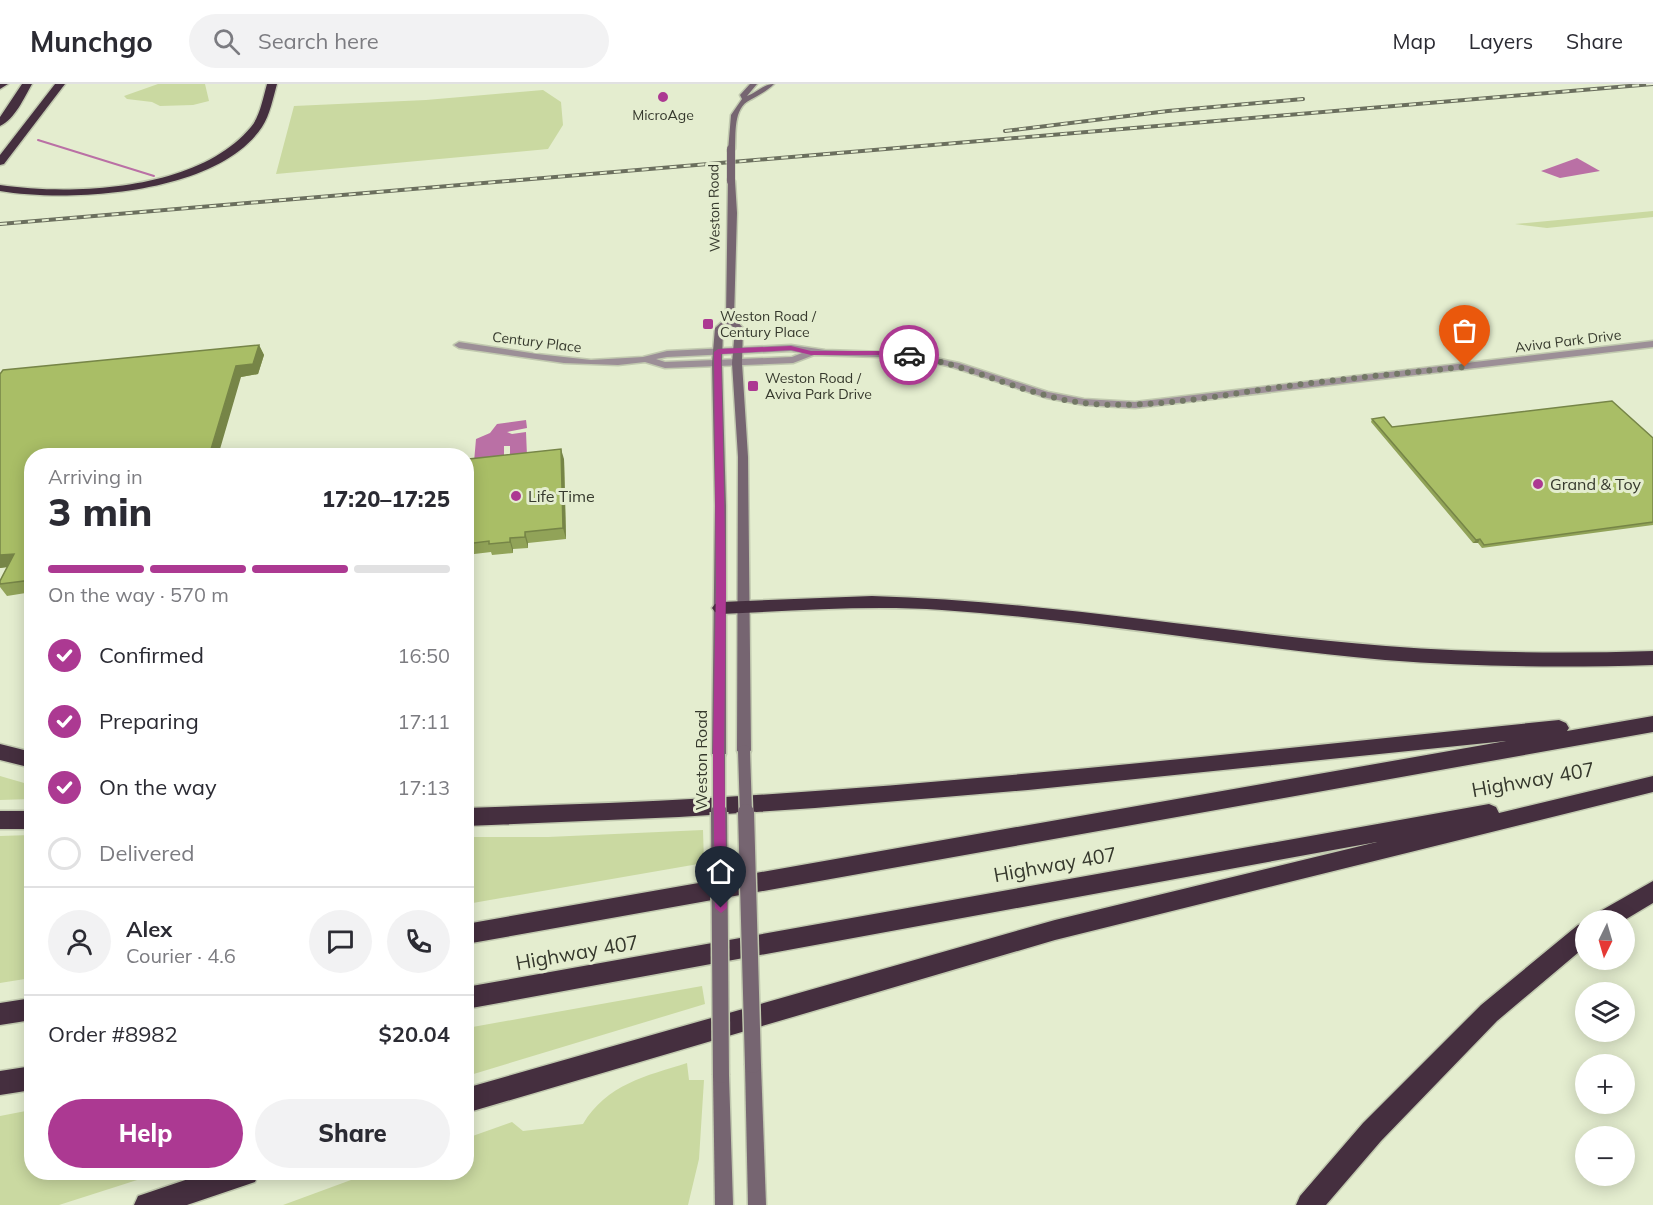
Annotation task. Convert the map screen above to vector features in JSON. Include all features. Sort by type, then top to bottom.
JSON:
[{"type":"highway","points":[[0,111],[27,84]]},
{"type":"highway","points":[[0,123],[12,109],[27,84]]},
{"type":"highway","points":[[0,162],[60,84]]},
{"type":"highway","points":[[0,188],[41,195],[87,194],[151,183],[201,166],[235,149],[257,126],[272,84]]},
{"type":"highway","points":[[721,608],[872,602],[941,604],[1432,657],[1542,661],[1653,658]]},
{"type":"highway","points":[[474,816],[695,808],[889,793],[1653,719]]},
{"type":"highway","name":"Highway 407","points":[[474,933],[824,872],[1340,776],[1653,724]]},
{"type":"highway","points":[[0,752],[24,758]]},
{"type":"highway","points":[[474,1099],[1055,930],[1653,784]]},
{"type":"highway","name":"Highway 407","points":[[474,997],[1653,784]]},
{"type":"highway","points":[[0,820],[24,819]]},
{"type":"highway","points":[[1621,910],[1653,891]]},
{"type":"highway","points":[[1309,1205],[1372,1132],[1489,1013],[1575,941]]},
{"type":"highway","points":[[0,1014],[24,1010]]},
{"type":"highway","points":[[0,1083],[24,1079]]},
{"type":"highway","points":[[147,1205],[226,1180]]},
{"type":"highway","points":[[169,1205],[231,1180]]},
{"type":"main road","name":"Weston Road","points":[[754,84],[742,95],[744,99],[734,115],[731,149],[733,213],[730,319],[739,328],[738,357],[743,457],[744,751],[757,1205]]},
{"type":"main road","points":[[744,99],[755,96],[770,84]]},
{"type":"main road","name":"Weston Road","points":[[724,1205],[719,754],[720,425],[717,363],[719,328],[730,319]]},
{"type":"street","name":"Aviva Park Drive","points":[[718,352],[738,357],[793,360],[811,353],[894,353],[930,359],[1060,398],[1090,403],[1135,405],[1653,344]]},
{"type":"street","name":"Century Place","points":[[459,345],[577,362],[648,360],[667,354],[718,352]]},
{"type":"street","name":"Aviva Park Drive","points":[[717,363],[738,357]]},
{"type":"street","name":"Century Place","points":[[648,360],[665,365],[717,363]]},
{"type":"green space","points":[[158,84],[205,84],[209,101],[193,105],[160,106],[152,102],[127,99],[124,96]]},
{"type":"green space","points":[[543,90],[561,102],[563,125],[548,149],[276,174],[294,106],[426,100]]},
{"type":"green space","points":[[1653,211],[1653,217],[1547,228],[1515,224]]},
{"type":"green space","points":[[0,776],[24,783],[24,799],[0,800]]},
{"type":"green space","points":[[703,830],[704,863],[474,903],[474,837],[548,837]]},
{"type":"green space","points":[[24,835],[24,979],[0,983],[0,836]]},
{"type":"green space","points":[[702,986],[705,1004],[474,1074],[474,1027]]},
{"type":"green space","points":[[687,1063],[689,1080],[704,1080],[699,1159],[688,1205],[283,1205],[351,1180],[474,1180],[474,1136],[512,1122],[523,1131],[583,1124],[604,1099],[642,1077]]},
{"type":"green space","points":[[24,1111],[24,1180],[137,1180],[59,1205],[0,1205],[0,1116]]},
{"type":"shaded area","points":[[1577,158],[1600,171],[1560,178],[1541,171]]},
{"type":"shaded area","points":[[526,420],[527,428],[507,432],[512,434],[526,432],[527,456],[510,458],[510,446],[504,446],[504,458],[474,462],[476,439],[490,433],[497,424]]},
{"type":"building","points":[[259,345],[253,364],[236,366],[211,448],[24,448],[24,581],[0,584],[14,554],[0,555],[0,374],[3,370]]},
{"type":"building","name":"Grand & Toy","points":[[1612,401],[1653,438],[1653,522],[1484,545],[1480,539],[1476,540],[1372,419],[1384,417],[1392,427]]},
{"type":"building","name":"Life Time","points":[[561,449],[563,528],[525,532],[525,537],[510,538],[510,542],[474,543],[474,458]]},
{"type":"waterway","points":[[38,140],[154,176]]},
{"type":"railway","points":[[0,224],[1653,84]]},
{"type":"railway","points":[[1005,131],[1168,111],[1303,99]]},
{"type":"way so far","points":[[909,355],[949,364],[1060,398],[1118,405],[1165,403],[1284,386],[1465,367]]},
{"type":"place","name":"MicroAge","points":[[663,97]]},
{"type":"place","name":"Weston Road / Century Place","points":[[708,324]]},
{"type":"place","name":"Weston Road / Aviva Park Drive","points":[[753,386]]},
{"type":"place","name":"Grand & Toy","points":[[1538,484]]},
{"type":"place","name":"Life Time","points":[[516,496]]},
{"type":"route","points":[[721,908],[718,352],[791,348],[811,353],[909,355]]}]
